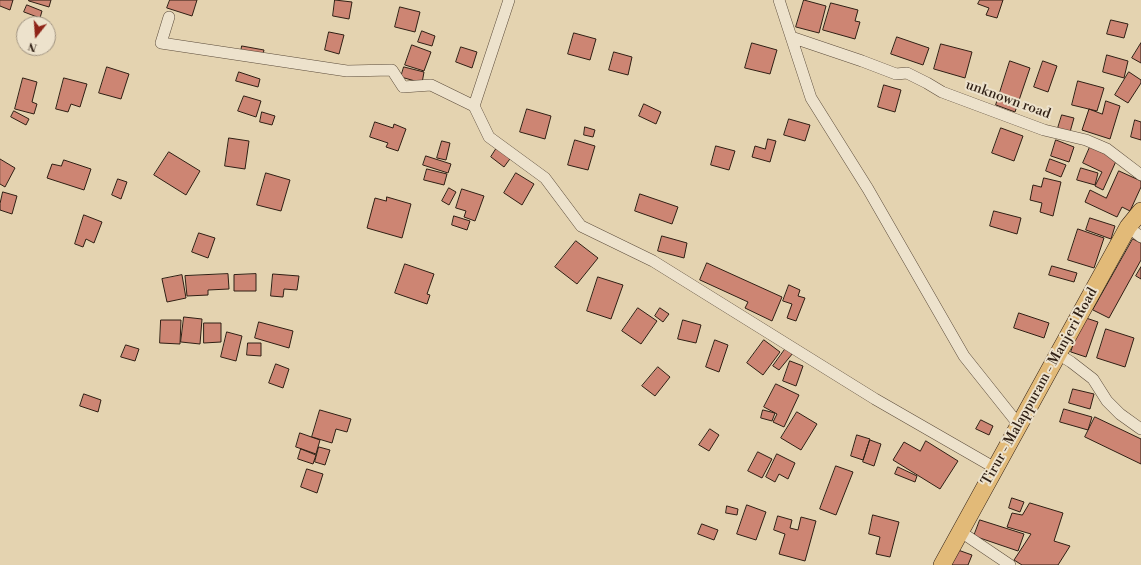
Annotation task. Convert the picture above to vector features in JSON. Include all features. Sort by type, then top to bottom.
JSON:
[{"type":"main road","name":"Tirur - Malappuram - Manjeri Road","points":[[942,565],[1058,354],[1135,232],[1141,211]]},
{"type":"street","points":[[474,106],[509,0]]},
{"type":"street","points":[[779,0],[811,98],[868,189],[964,356],[1019,425]]},
{"type":"street","points":[[169,17],[161,42],[347,71],[392,70],[403,86],[431,85],[474,106],[489,137],[544,178],[581,226],[653,261],[875,399],[996,468]]},
{"type":"street","name":"unknown road","points":[[791,36],[896,74],[907,73],[942,92],[1044,130],[1086,140],[1107,149],[1141,175]]},
{"type":"street","points":[[1058,354],[1093,379],[1107,401],[1120,414],[1141,429]]},
{"type":"street","points":[[961,532],[1010,565]]},
{"type":"building","points":[[0,0],[13,0],[10,10],[0,6]]},
{"type":"building","points":[[29,0],[51,0],[49,7]]},
{"type":"building","points":[[170,0],[197,0],[192,16],[167,8]]},
{"type":"building","points":[[335,0],[352,2],[349,19],[333,16]]},
{"type":"building","points":[[804,0],[826,6],[819,33],[796,27]]},
{"type":"building","points":[[980,0],[1003,0],[997,18],[986,15],[989,8],[978,4]]},
{"type":"building","points":[[831,3],[858,10],[855,21],[860,22],[855,39],[823,30]]},
{"type":"building","points":[[27,5],[42,11],[41,16],[35,16],[24,12]]},
{"type":"building","points":[[400,7],[420,12],[415,32],[395,27]]},
{"type":"building","points":[[1111,20],[1128,24],[1124,38],[1107,34]]},
{"type":"building","points":[[422,31],[435,36],[432,46],[418,42]]},
{"type":"building","points":[[329,32],[344,35],[339,54],[325,50]]},
{"type":"building","points":[[574,33],[596,39],[590,60],[568,54]]},
{"type":"building","points":[[897,37],[929,48],[923,65],[891,54]]},
{"type":"building","points":[[752,43],[777,50],[770,74],[745,68]]},
{"type":"building","points":[[1141,43],[1141,63],[1132,58]]},
{"type":"building","points":[[941,44],[972,52],[965,78],[934,69]]},
{"type":"building","points":[[412,45],[431,52],[424,71],[405,65]]},
{"type":"building","points":[[242,46],[264,50],[261,62],[240,58]]},
{"type":"building","points":[[461,47],[477,52],[472,68],[456,62]]},
{"type":"building","points":[[614,52],[632,57],[628,75],[609,70]]},
{"type":"building","points":[[1107,55],[1128,61],[1124,78],[1103,72]]},
{"type":"building","points":[[1010,61],[1030,68],[1015,112],[996,105]]},
{"type":"building","points":[[1043,61],[1057,66],[1048,92],[1034,87]]},
{"type":"building","points":[[107,67],[129,74],[121,99],[99,93]]},
{"type":"building","points":[[404,67],[424,72],[422,83],[401,77]]},
{"type":"building","points":[[239,72],[260,79],[258,87],[236,81]]},
{"type":"building","points":[[1129,72],[1141,80],[1141,83],[1128,103],[1115,95]]},
{"type":"building","points":[[23,78],[37,82],[32,102],[37,104],[34,114],[15,109]]},
{"type":"building","points":[[64,78],[87,84],[80,107],[71,104],[68,112],[56,109]]},
{"type":"building","points":[[1078,81],[1104,88],[1097,111],[1072,105]]},
{"type":"building","points":[[884,85],[901,90],[895,112],[878,107]]},
{"type":"building","points":[[244,96],[261,101],[256,117],[238,111]]},
{"type":"building","points":[[1106,101],[1120,106],[1110,139],[1082,130],[1089,109],[1102,114]]},
{"type":"building","points":[[644,104],[661,112],[656,124],[639,116]]},
{"type":"building","points":[[527,109],[551,116],[545,139],[520,132]]},
{"type":"building","points":[[14,111],[29,119],[26,125],[11,117]]},
{"type":"building","points":[[262,112],[275,116],[272,125],[260,122]]},
{"type":"building","points":[[1062,115],[1074,118],[1070,132],[1058,128]]},
{"type":"building","points":[[789,119],[810,125],[805,141],[784,135]]},
{"type":"building","points":[[1135,120],[1141,122],[1141,140],[1131,137]]},
{"type":"building","points":[[375,122],[393,128],[394,124],[406,129],[398,151],[386,147],[388,143],[370,137]]},
{"type":"building","points":[[585,127],[595,130],[593,137],[584,135]]},
{"type":"building","points":[[1001,128],[1023,136],[1014,161],[992,153]]},
{"type":"building","points":[[229,138],[249,141],[245,169],[225,166]]},
{"type":"building","points":[[768,139],[776,141],[770,162],[752,157],[755,146],[765,149]]},
{"type":"building","points":[[575,140],[595,146],[588,170],[568,165]]},
{"type":"building","points":[[1056,140],[1074,147],[1069,162],[1051,156]]},
{"type":"building","points":[[442,141],[450,143],[446,160],[437,158]]},
{"type":"building","points":[[498,146],[512,156],[504,167],[491,157]]},
{"type":"building","points":[[716,146],[735,151],[729,170],[711,165]]},
{"type":"building","points":[[1090,147],[1117,159],[1103,190],[1095,186],[1102,172],[1083,163]]},
{"type":"building","points":[[169,152],[200,171],[186,195],[154,175]]},
{"type":"building","points":[[426,156],[451,164],[448,173],[423,165]]},
{"type":"building","points":[[0,159],[15,168],[5,187],[0,184]]},
{"type":"building","points":[[1050,159],[1066,165],[1061,177],[1046,171]]},
{"type":"building","points":[[64,160],[91,169],[84,190],[47,178],[52,164],[61,166]]},
{"type":"building","points":[[1081,168],[1098,173],[1095,185],[1077,180]]},
{"type":"building","points":[[427,169],[447,174],[444,185],[424,180]]},
{"type":"building","points":[[1119,171],[1141,181],[1141,187],[1130,211],[1122,207],[1117,217],[1085,202],[1090,190],[1106,198]]},
{"type":"building","points":[[266,173],[290,180],[281,211],[257,205]]},
{"type":"building","points":[[516,173],[534,184],[522,205],[504,193]]},
{"type":"building","points":[[1044,178],[1061,182],[1053,216],[1040,212],[1042,203],[1030,200],[1033,185],[1041,187]]},
{"type":"building","points":[[118,179],[127,182],[121,199],[112,195]]},
{"type":"building","points":[[449,188],[456,192],[449,205],[442,201]]},
{"type":"building","points":[[462,189],[484,196],[475,221],[464,217],[466,211],[456,208]]},
{"type":"building","points":[[3,192],[17,196],[12,214],[0,210]]},
{"type":"building","points":[[640,194],[678,207],[672,224],[635,211]]},
{"type":"building","points":[[387,197],[411,204],[402,238],[367,228],[375,198],[386,201]]},
{"type":"building","points":[[994,211],[1021,218],[1017,234],[990,226]]},
{"type":"building","points":[[84,215],[102,222],[94,243],[86,239],[83,247],[75,244]]},
{"type":"building","points":[[454,216],[470,221],[467,230],[452,225]]},
{"type":"building","points":[[1090,218],[1115,226],[1111,239],[1086,230]]},
{"type":"building","points":[[1078,229],[1104,238],[1094,268],[1068,260]]},
{"type":"building","points":[[199,233],[215,238],[208,258],[192,252]]},
{"type":"building","points":[[662,236],[687,243],[684,258],[658,251]]},
{"type":"building","points":[[1133,239],[1141,243],[1141,260],[1109,318],[1093,310]]},
{"type":"building","points":[[576,241],[598,258],[577,284],[555,267]]},
{"type":"building","points":[[707,263],[782,297],[772,321],[745,308],[748,302],[700,280]]},
{"type":"building","points":[[405,264],[434,274],[427,294],[430,295],[427,304],[395,293]]},
{"type":"building","points":[[1052,266],[1077,273],[1074,282],[1049,275]]},
{"type":"building","points":[[1141,267],[1141,279],[1136,276]]},
{"type":"building","points":[[228,274],[229,289],[208,290],[208,295],[187,296],[185,276]]},
{"type":"building","points":[[256,274],[256,291],[234,291],[234,275]]},
{"type":"building","points":[[273,274],[299,276],[297,290],[284,289],[283,297],[271,296]]},
{"type":"building","points":[[182,275],[186,298],[167,302],[162,279]]},
{"type":"building","points":[[598,277],[623,285],[611,319],[587,311]]},
{"type":"building","points":[[789,285],[800,290],[798,296],[805,298],[796,321],[787,318],[792,304],[783,301]]},
{"type":"building","points":[[638,308],[657,321],[641,344],[622,331]]},
{"type":"building","points":[[660,308],[669,314],[663,322],[655,316]]},
{"type":"building","points":[[1019,313],[1049,323],[1044,338],[1014,328]]},
{"type":"building","points":[[184,317],[202,319],[200,344],[181,342]]},
{"type":"building","points":[[1083,317],[1098,322],[1086,357],[1071,352]]},
{"type":"building","points":[[161,320],[181,320],[180,344],[160,343]]},
{"type":"building","points":[[683,320],[701,325],[696,343],[678,339]]},
{"type":"building","points":[[259,322],[293,331],[289,348],[255,338]]},
{"type":"building","points":[[204,323],[221,323],[221,342],[204,343]]},
{"type":"building","points":[[1106,329],[1134,338],[1125,367],[1097,358]]},
{"type":"building","points":[[227,332],[242,336],[236,361],[221,357]]},
{"type":"building","points":[[715,340],[728,345],[719,372],[706,367]]},
{"type":"building","points":[[764,340],[780,352],[763,375],[747,363]]},
{"type":"building","points":[[248,343],[261,343],[261,356],[247,355]]},
{"type":"building","points":[[126,345],[139,349],[135,361],[121,357]]},
{"type":"building","points":[[786,348],[793,353],[779,370],[773,366]]},
{"type":"building","points":[[790,361],[803,366],[796,386],[783,381]]},
{"type":"building","points":[[276,364],[289,369],[283,388],[269,383]]},
{"type":"building","points":[[658,367],[670,377],[655,396],[642,386]]},
{"type":"building","points":[[776,384],[799,395],[784,427],[773,422],[777,414],[764,407]]},
{"type":"building","points":[[1073,389],[1094,394],[1090,409],[1069,403]]},
{"type":"building","points":[[84,394],[101,400],[98,412],[80,406]]},
{"type":"building","points":[[1064,409],[1092,417],[1088,430],[1060,422]]},
{"type":"building","points":[[320,410],[351,419],[347,432],[336,429],[332,443],[312,437]]},
{"type":"building","points":[[763,410],[775,413],[772,421],[761,418]]},
{"type":"building","points":[[797,412],[817,424],[801,450],[781,438]]},
{"type":"building","points":[[1095,417],[1141,439],[1141,464],[1085,437]]},
{"type":"building","points":[[981,420],[993,426],[989,435],[976,429]]},
{"type":"building","points":[[710,429],[719,435],[709,451],[699,445]]},
{"type":"building","points":[[300,433],[320,440],[316,454],[296,447]]},
{"type":"building","points":[[857,435],[870,439],[863,460],[851,456]]},
{"type":"building","points":[[870,440],[881,444],[874,466],[863,462]]},
{"type":"building","points":[[926,441],[958,461],[940,489],[893,460],[904,442],[920,451]]},
{"type":"building","points":[[319,447],[330,450],[325,465],[315,462]]},
{"type":"building","points":[[301,449],[316,455],[313,464],[298,459]]},
{"type":"building","points":[[758,452],[772,459],[762,478],[748,471]]},
{"type":"building","points":[[777,454],[795,463],[788,479],[779,474],[775,482],[766,477]]},
{"type":"building","points":[[836,466],[853,472],[836,515],[820,509]]},
{"type":"building","points":[[898,467],[917,476],[915,482],[895,474]]},
{"type":"building","points":[[307,469],[323,474],[317,493],[301,487]]},
{"type":"building","points":[[1012,498],[1024,502],[1020,512],[1009,508]]},
{"type":"building","points":[[1030,503],[1063,513],[1054,541],[1070,546],[1058,565],[1022,565],[1014,560],[1031,534],[1007,527],[1012,513],[1022,515]]},
{"type":"building","points":[[747,505],[766,512],[756,540],[737,534]]},
{"type":"building","points":[[727,506],[738,509],[737,515],[726,513]]},
{"type":"building","points":[[873,515],[899,522],[890,557],[876,554],[880,537],[869,534]]},
{"type":"building","points":[[778,516],[792,520],[790,528],[798,530],[801,517],[816,521],[805,561],[779,554],[785,534],[774,530]]},
{"type":"building","points":[[980,520],[1024,534],[1018,551],[974,536]]},
{"type":"building","points":[[702,524],[718,530],[714,540],[698,534]]},
{"type":"building","points":[[958,550],[972,555],[968,565],[952,565]]}]
